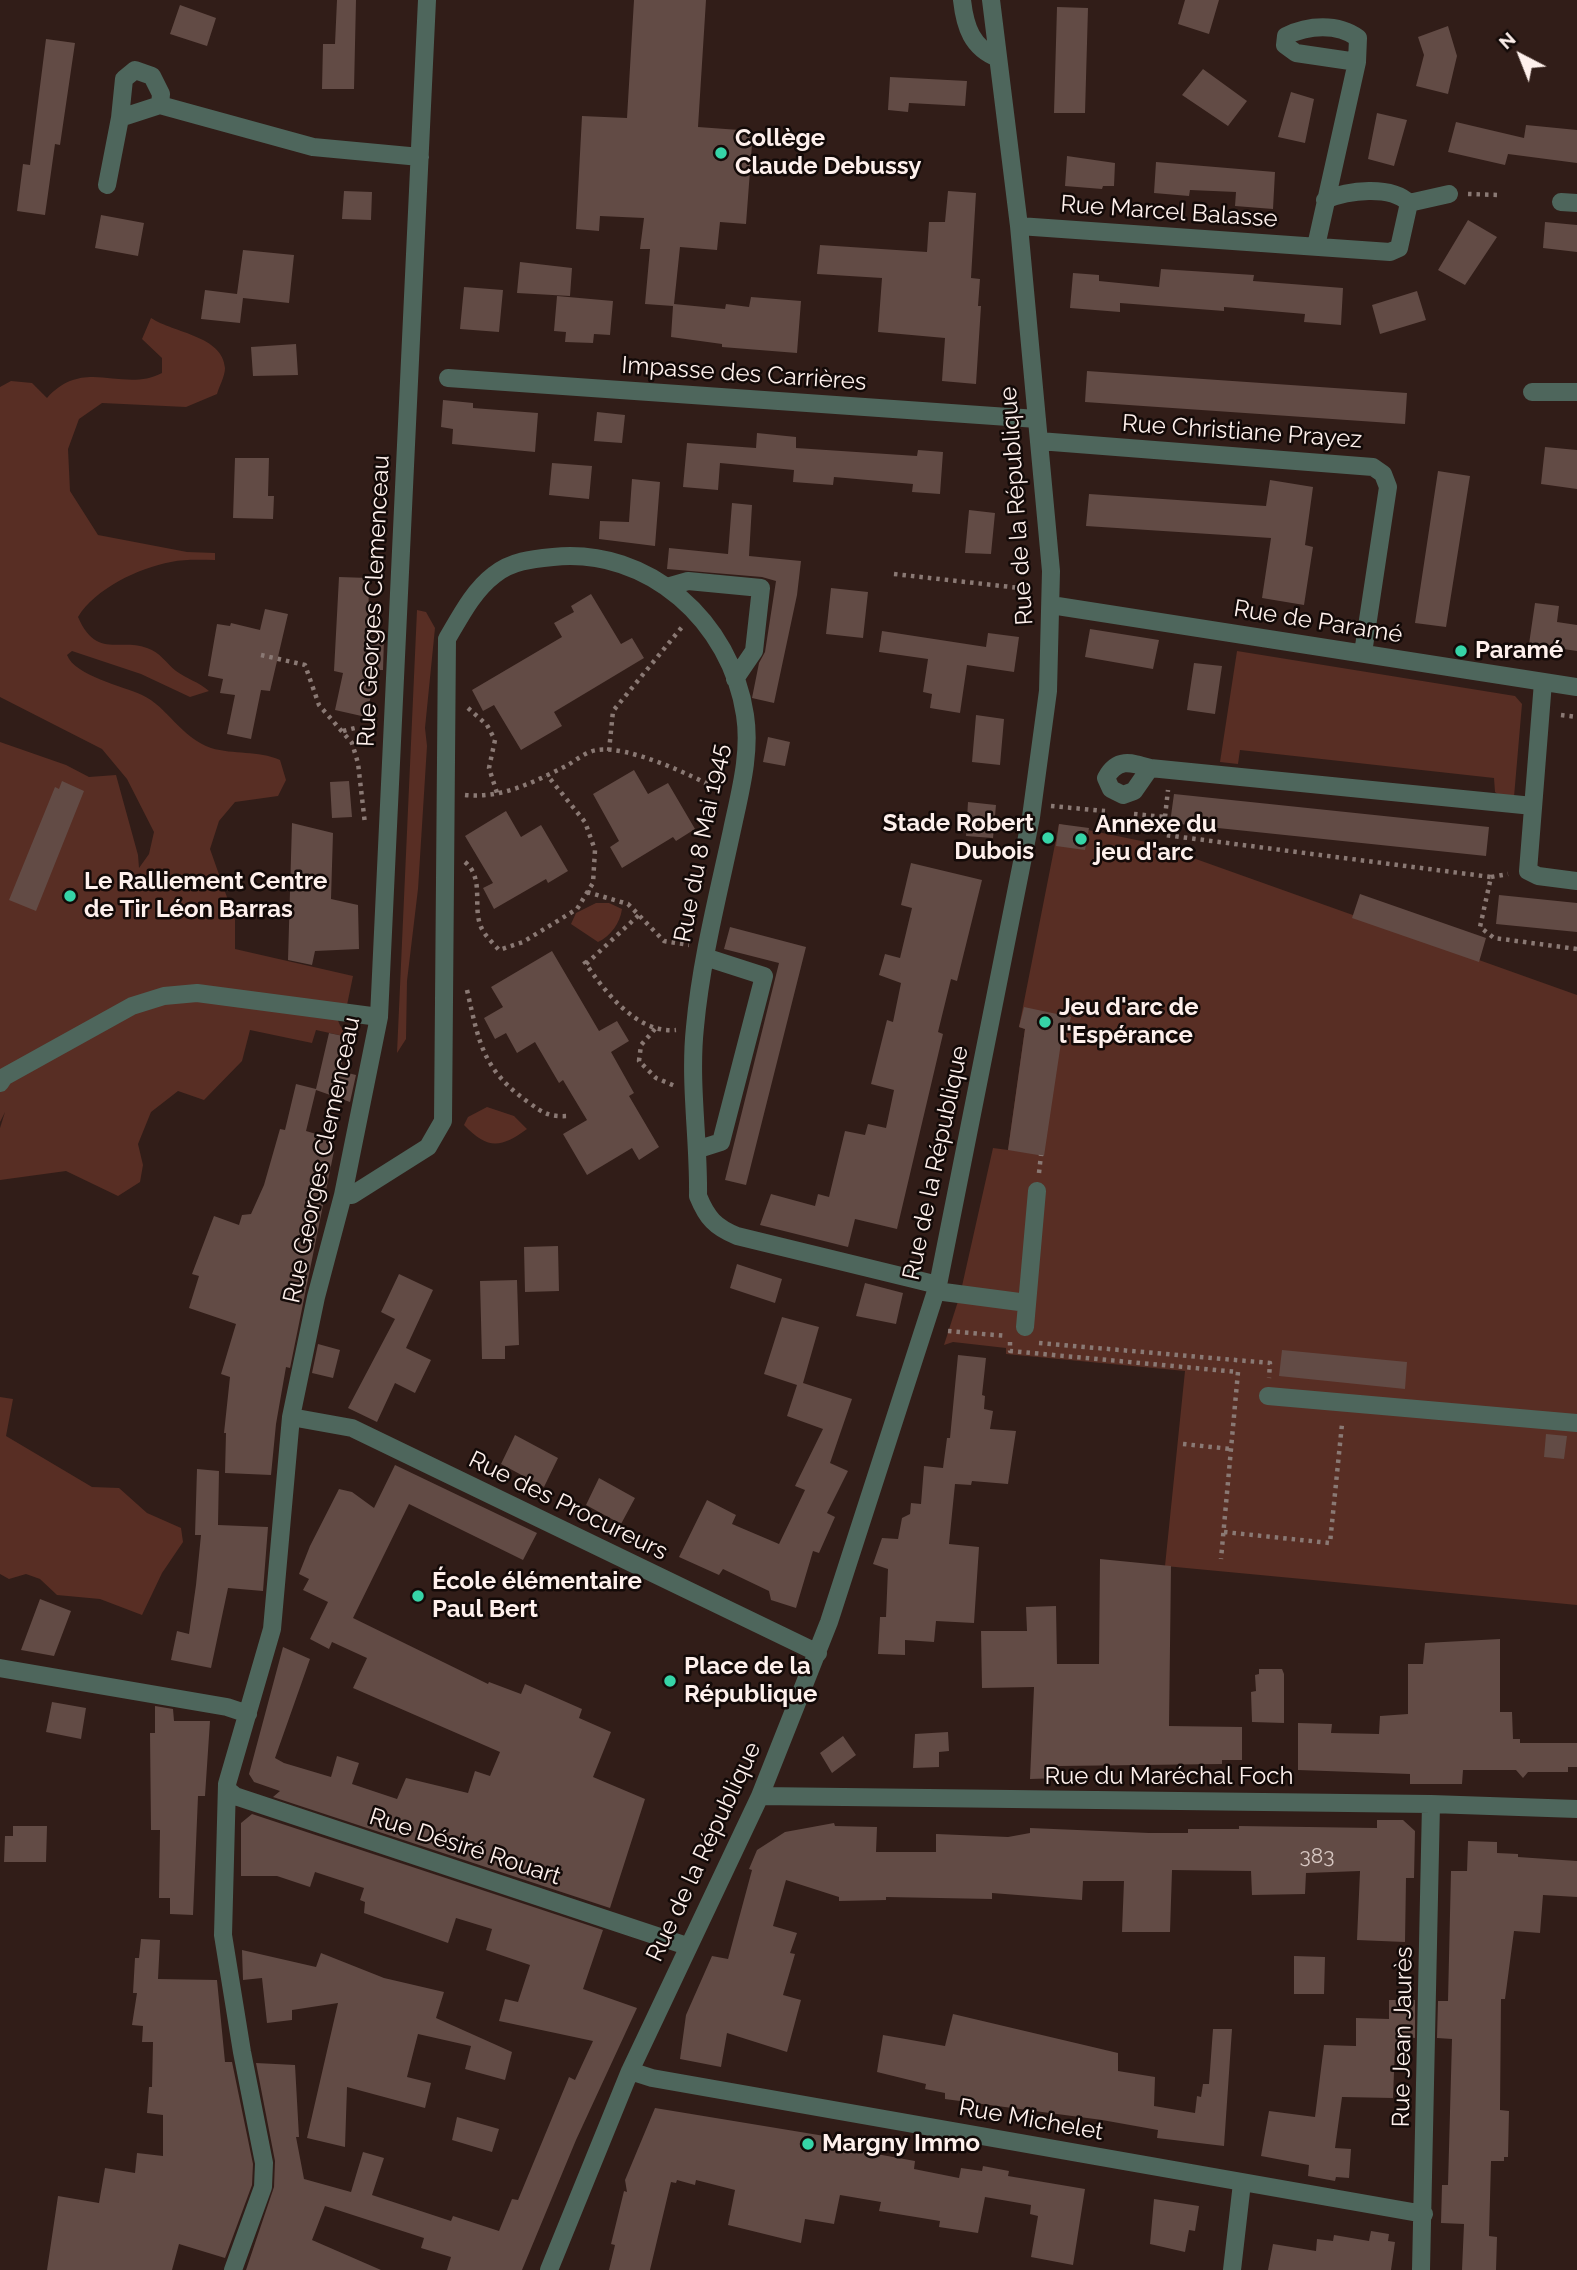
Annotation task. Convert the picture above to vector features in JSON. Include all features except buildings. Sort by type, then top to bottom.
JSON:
[{"type":"street","name":"Rue Georges Clemenceau","points":[[233,2270],[263,2187],[264,2163],[223,1935],[229,1791],[227,1784],[272,1629],[291,1417],[343,1195],[379,1017],[427,0]]},
{"type":"street","points":[[962,0],[971,37],[985,53],[998,58]]},
{"type":"street","name":"Rue de la République","points":[[549,2270],[630,2071],[760,1796],[818,1653],[937,1288],[1032,804],[1048,691],[1051,598],[1019,226],[991,0]]},
{"type":"street","points":[[1316,246],[1357,62]]},
{"type":"street","points":[[107,185],[120,118],[124,79],[135,70],[152,76],[161,94],[160,105]]},
{"type":"street","points":[[120,118],[160,105],[313,147],[420,157]]},
{"type":"street","points":[[1325,200],[1346,191],[1401,195],[1409,203],[1450,194]]},
{"type":"street","name":"Rue Marcel Balasse","points":[[1019,226],[1390,252],[1398,248],[1409,203]]},
{"type":"street","name":"Impasse des Carrières","points":[[448,378],[1037,419]]},
{"type":"street","points":[[1532,392],[1577,392]]},
{"type":"street","name":"Rue Christiane Prayez","points":[[1039,441],[1373,467],[1384,474],[1388,487],[1363,653]]},
{"type":"street","name":"Rue du 8 Mai 1945","points":[[343,1195],[352,1195],[428,1147],[443,1121],[447,639],[470,601],[494,575],[522,561],[580,555],[623,563],[667,587],[697,614],[729,661],[745,714],[748,750],[705,957],[694,1029],[699,1149],[698,1196],[714,1225],[722,1230],[937,1288],[1027,1303]]},
{"type":"street","points":[[667,587],[688,581],[761,588],[754,651],[735,679]]},
{"type":"street","name":"Rue de Paramé","points":[[1051,598],[1363,653],[1577,687]]},
{"type":"street","points":[[1543,682],[1528,871],[1538,876],[1577,881]]},
{"type":"street","points":[[1150,768],[1533,806]]},
{"type":"street","points":[[699,1149],[720,1142],[764,976],[705,957]]},
{"type":"street","points":[[0,1083],[4,1077],[132,1006],[164,996],[197,993],[379,1017]]},
{"type":"street","points":[[1025,1327],[1037,1191]]},
{"type":"street","points":[[1268,1396],[1577,1422]]},
{"type":"street","name":"Rue des Procureurs","points":[[291,1417],[352,1428],[818,1653]]},
{"type":"street","points":[[0,1668],[227,1707],[248,1714]]},
{"type":"street","name":"Rue Désiré Rouart","points":[[229,1791],[235,1796],[687,1946]]},
{"type":"street","name":"Rue du Maréchal Foch","points":[[760,1796],[1432,1804],[1577,1809]]},
{"type":"street","name":"Rue Jean Jaurès","points":[[1421,2270],[1432,1804]]},
{"type":"street","name":"Rue Michelet","points":[[630,2071],[652,2078],[1424,2214]]},
{"type":"street","points":[[1232,2270],[1241,2183]]},
{"type":"path","points":[[1450,194],[1500,195]]},
{"type":"path","points":[[894,574],[1051,598]]},
{"type":"path","points":[[609,751],[612,711],[677,631],[697,614]]},
{"type":"path","points":[[261,655],[305,665],[319,705],[352,743],[358,763],[365,837]]},
{"type":"path","points":[[445,698],[465,706],[487,725],[495,740],[489,768],[498,793]]},
{"type":"path","points":[[343,731],[355,728],[363,738],[369,728],[378,735],[392,737]]},
{"type":"path","points":[[444,794],[479,797],[498,793],[547,775],[596,750],[682,769],[738,800]]},
{"type":"path","points":[[444,848],[471,867],[478,889],[480,925],[499,950],[523,942],[577,909],[593,883],[595,850],[585,822],[547,775]]},
{"type":"path","points":[[1032,804],[1114,812]]},
{"type":"path","points":[[1127,813],[1165,817],[1165,835],[1491,877],[1480,927],[1494,938],[1577,949]]},
{"type":"path","points":[[587,892],[628,904],[664,941]]},
{"type":"path","points":[[640,914],[585,962],[620,1004],[645,1026],[655,1029],[694,1029]]},
{"type":"path","points":[[466,986],[480,1047],[502,1084],[549,1117],[568,1116]]},
{"type":"path","points":[[655,1029],[641,1045],[639,1061],[656,1078],[696,1097]]},
{"type":"path","points":[[1025,1327],[1024,1342],[1270,1363],[1268,1396]]},
{"type":"path","points":[[948,1331],[1010,1336],[1010,1350],[1238,1372],[1221,1559]]},
{"type":"path","points":[[1236,1401],[1249,1402]]},
{"type":"path","points":[[1224,1532],[1330,1543],[1343,1412]]},
{"type":"path","points":[[1183,1444],[1231,1449]]},
{"type":"shaded area","points":[[151,318],[207,342],[216,349],[225,368],[217,394],[186,407],[102,403],[79,419],[68,449],[70,491],[98,535],[187,552],[215,553],[215,560],[176,561],[145,569],[106,589],[95,597],[78,617],[85,630],[101,643],[152,650],[176,671],[209,691],[190,697],[141,674],[72,651],[67,655],[79,669],[89,675],[151,700],[182,730],[200,743],[220,750],[263,755],[280,760],[286,780],[278,796],[235,802],[219,821],[210,849],[235,920],[235,949],[353,976],[347,1005],[340,1003],[337,1013],[340,1025],[348,1037],[316,1030],[312,1043],[250,1030],[242,1061],[204,1100],[178,1091],[151,1112],[138,1144],[143,1165],[140,1182],[118,1196],[66,1171],[0,1180],[0,1128],[5,1112],[0,1122],[0,742],[66,765],[89,777],[116,775],[138,855],[139,868],[149,854],[154,832],[127,779],[102,749],[0,697],[0,387],[11,381],[32,383],[47,398],[75,379],[90,377],[132,380],[162,373],[162,358],[142,339]]},
{"type":"shaded area","points":[[417,610],[426,612],[435,628],[425,728],[427,746],[418,889],[407,981],[406,1039],[397,1053]]},
{"type":"shaded area","points":[[1237,651],[1515,696],[1522,704],[1514,797],[1501,797],[1495,792],[1494,778],[1240,750],[1238,764],[1220,762]]},
{"type":"shaded area","points":[[1059,824],[1151,843],[1577,995],[1577,1605],[1165,1566],[1185,1371],[1006,1354],[1006,1348],[953,1342],[944,1345],[960,1295],[993,1148],[1008,1150],[1025,1029],[1019,1027]]},
{"type":"shaded area","points":[[596,903],[609,903],[622,909],[614,929],[598,942],[571,924],[576,913]]},
{"type":"shaded area","points":[[487,1107],[514,1116],[527,1129],[502,1143],[495,1144],[480,1139],[464,1125],[468,1117]]},
{"type":"shaded area","points":[[0,1397],[13,1399],[6,1436],[92,1487],[119,1488],[147,1513],[181,1528],[183,1542],[162,1573],[142,1615],[100,1599],[57,1595],[40,1579],[26,1574],[9,1579],[0,1574]]},
{"type":"place","name":"Collège Claude Debussy","points":[[721,153]]},
{"type":"place","name":"Paramé","points":[[1461,651]]},
{"type":"place","name":"Stade Robert Dubois","points":[[1048,838]]},
{"type":"place","name":"Annexe du jeu d'arc","points":[[1081,839]]},
{"type":"place","name":"Le Ralliement Centre de Tir Léon Barras","points":[[70,896]]},
{"type":"place","name":"Jeu d'arc de l'Espérance","points":[[1045,1022]]},
{"type":"place","name":"École élémentaire Paul Bert","points":[[418,1596]]},
{"type":"place","name":"Place de la République","points":[[670,1681]]},
{"type":"place","name":"Margny Immo","points":[[808,2144]]}]
